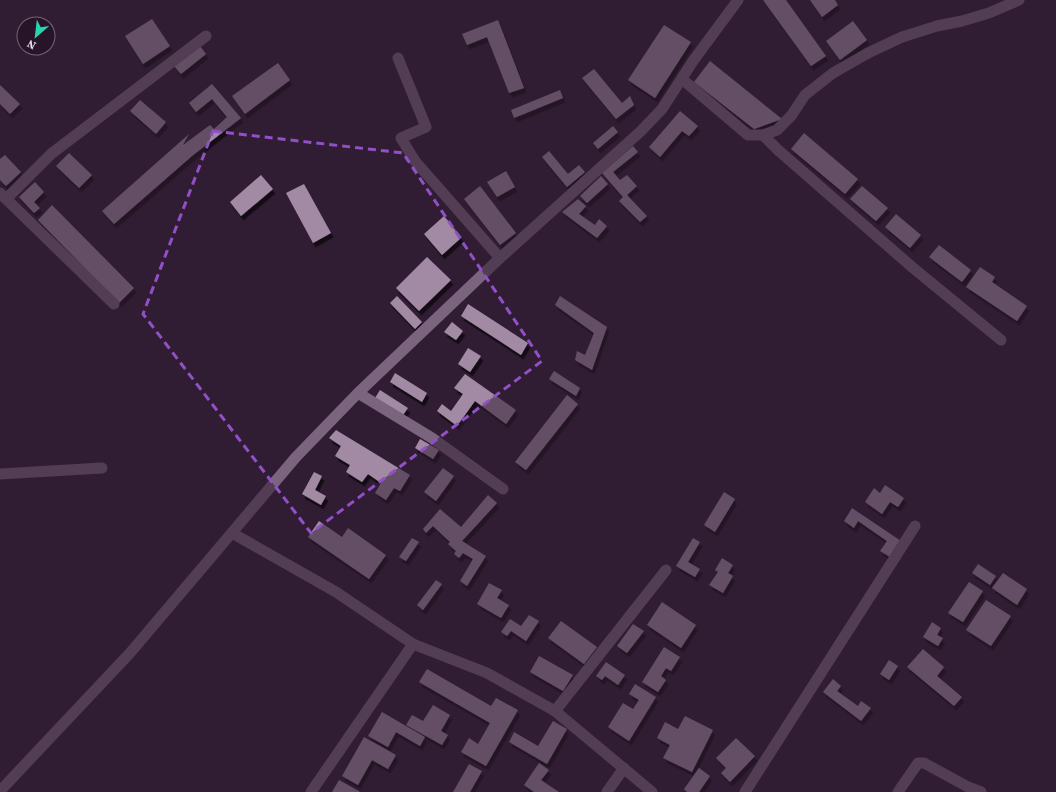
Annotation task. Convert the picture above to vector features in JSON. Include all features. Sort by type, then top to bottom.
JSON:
[{"type":"street","points":[[0,790],[130,653],[296,458],[358,393],[500,258],[641,131],[662,109],[693,61],[738,0]]},
{"type":"street","points":[[682,79],[748,134],[763,135],[777,130],[791,116],[805,95],[827,78],[868,53],[902,37],[937,26],[962,21],[989,13],[1019,0]]},
{"type":"street","points":[[114,304],[3,196],[51,154],[206,36]]},
{"type":"street","points":[[398,58],[426,127],[401,138],[415,161],[500,258]]},
{"type":"street","points":[[763,135],[778,150],[912,268],[1001,340]]},
{"type":"street","points":[[358,393],[432,438],[503,489]]},
{"type":"street","points":[[0,474],[102,468]]},
{"type":"street","points":[[745,792],[915,526]]},
{"type":"street","points":[[232,533],[336,592],[413,644],[487,673],[556,711],[652,792]]},
{"type":"street","points":[[556,711],[666,570]]},
{"type":"street","points":[[311,792],[413,644]]},
{"type":"street","points":[[898,792],[918,763],[924,763],[968,787],[981,792]]},
{"type":"street","points":[[607,792],[624,768]]},
{"type":"highlighted area","points":[[213,131],[403,153],[542,361],[311,533],[143,314]]},
{"type":"building","points":[[763,0],[786,0],[826,56],[811,66]]},
{"type":"building","points":[[810,0],[835,0],[838,5],[822,17]]},
{"type":"building","points":[[152,19],[170,46],[143,64],[125,36]]},
{"type":"building","points":[[498,20],[524,88],[509,93],[487,37],[467,45],[462,34]]},
{"type":"building","points":[[853,21],[867,40],[840,60],[826,41]]},
{"type":"building","points":[[664,25],[691,42],[655,98],[628,80]]},
{"type":"building","points":[[200,46],[206,54],[181,74],[174,66]]},
{"type":"building","points":[[710,61],[782,119],[754,129],[694,82]]},
{"type":"building","points":[[278,63],[290,80],[245,114],[232,96]]},
{"type":"building","points":[[594,69],[622,103],[630,96],[634,105],[616,119],[582,78]]},
{"type":"building","points":[[212,84],[241,118],[192,156],[114,224],[102,211],[189,134],[183,145],[210,125],[214,129],[227,117],[212,99],[196,112],[189,103]]},
{"type":"building","points":[[0,85],[20,104],[10,114],[0,104]]},
{"type":"building","points":[[560,90],[563,98],[514,118],[511,110]]},
{"type":"building","points":[[140,100],[166,122],[156,134],[130,111]]},
{"type":"building","points":[[680,111],[698,126],[689,136],[682,131],[660,157],[649,147]]},
{"type":"building","points":[[613,126],[618,132],[598,149],[593,143]]},
{"type":"building","points":[[804,133],[858,179],[845,194],[791,149]]},
{"type":"building","points":[[633,146],[638,152],[613,172],[620,180],[627,175],[637,186],[627,195],[647,216],[640,222],[619,201],[623,197],[602,173]]},
{"type":"building","points":[[549,151],[568,174],[579,165],[585,172],[567,187],[542,157]]},
{"type":"building","points":[[69,153],[92,175],[79,188],[56,166]]},
{"type":"building","points":[[5,155],[21,172],[6,186],[0,180],[0,159]]},
{"type":"building","points":[[506,171],[515,187],[497,197],[487,182]]},
{"type":"building","points":[[261,175],[273,189],[241,216],[230,202]]},
{"type":"building","points":[[601,176],[608,184],[587,203],[580,196]]},
{"type":"building","points":[[35,182],[44,192],[34,202],[40,208],[34,213],[19,197]]},
{"type":"building","points":[[304,184],[331,233],[313,243],[286,193]]},
{"type":"building","points":[[480,186],[516,233],[500,245],[464,199]]},
{"type":"building","points":[[862,186],[888,208],[876,221],[850,199]]},
{"type":"building","points":[[578,199],[586,206],[579,214],[595,225],[599,219],[607,226],[597,238],[562,212]]},
{"type":"building","points":[[52,205],[134,288],[119,303],[38,220]]},
{"type":"building","points":[[896,214],[921,235],[910,248],[885,227]]},
{"type":"building","points":[[444,216],[462,237],[442,255],[424,234]]},
{"type":"building","points":[[939,245],[971,270],[962,282],[929,257]]},
{"type":"building","points":[[427,257],[451,280],[419,311],[396,288]]},
{"type":"building","points":[[980,267],[995,277],[992,282],[1027,306],[1017,321],[966,287]]},
{"type":"building","points":[[397,296],[422,322],[415,329],[390,303]]},
{"type":"building","points":[[560,296],[607,327],[592,370],[575,360],[577,351],[585,355],[594,333],[555,305]]},
{"type":"building","points":[[468,304],[528,343],[521,355],[461,316]]},
{"type":"building","points":[[452,322],[463,331],[456,340],[444,332]]},
{"type":"building","points":[[468,348],[481,356],[470,372],[458,364]]},
{"type":"building","points":[[554,371],[580,388],[576,396],[549,379]]},
{"type":"building","points":[[395,373],[427,393],[422,402],[390,382]]},
{"type":"building","points":[[465,374],[516,410],[506,424],[475,401],[457,426],[437,411],[442,404],[451,411],[463,394],[454,388]]},
{"type":"building","points":[[380,390],[408,408],[403,415],[375,398]]},
{"type":"building","points":[[567,395],[578,404],[526,470],[515,462]]},
{"type":"building","points":[[336,430],[410,475],[400,491],[394,488],[386,500],[375,493],[381,483],[368,474],[362,482],[346,472],[350,465],[335,456],[341,446],[329,438]]},
{"type":"building","points":[[420,439],[439,450],[433,459],[415,448]]},
{"type":"building","points":[[443,468],[454,476],[436,501],[424,492]]},
{"type":"building","points":[[314,472],[322,476],[315,490],[326,496],[321,505],[302,494]]},
{"type":"building","points":[[885,485],[904,498],[898,507],[890,502],[882,514],[865,502],[874,488],[880,493]]},
{"type":"building","points":[[724,492],[735,499],[715,532],[704,525]]},
{"type":"building","points":[[488,495],[497,503],[462,541],[486,556],[467,586],[460,581],[473,559],[463,553],[459,558],[454,554],[456,551],[448,544],[450,542],[433,526],[426,533],[423,529],[440,509],[461,527]]},
{"type":"building","points":[[852,508],[901,541],[890,557],[880,551],[887,541],[858,521],[854,528],[844,521]]},
{"type":"building","points":[[319,521],[342,537],[348,528],[386,555],[369,579],[308,537]]},
{"type":"building","points":[[412,538],[419,542],[406,561],[399,557]]},
{"type":"building","points":[[693,538],[700,542],[688,562],[700,569],[695,577],[676,566]]},
{"type":"building","points":[[722,558],[733,565],[728,573],[733,576],[723,593],[709,585],[718,572],[715,570]]},
{"type":"building","points":[[978,564],[996,576],[990,585],[972,573]]},
{"type":"building","points":[[1003,573],[1027,589],[1017,605],[992,588]]},
{"type":"building","points":[[436,580],[442,584],[423,610],[417,605]]},
{"type":"building","points":[[969,582],[983,591],[963,622],[948,613]]},
{"type":"building","points":[[489,583],[502,590],[497,598],[509,605],[501,618],[477,604]]},
{"type":"building","points":[[986,600],[1011,616],[991,646],[966,630]]},
{"type":"building","points":[[662,602],[696,625],[681,648],[647,625]]},
{"type":"building","points":[[529,615],[539,621],[526,641],[511,631],[507,636],[501,632],[510,619],[521,626]]},
{"type":"building","points":[[561,621],[597,647],[584,664],[548,638]]},
{"type":"building","points":[[932,622],[941,628],[937,635],[943,638],[938,646],[923,637]]},
{"type":"building","points":[[633,624],[644,631],[627,653],[617,646]]},
{"type":"building","points":[[664,647],[680,657],[671,671],[666,668],[661,676],[666,680],[658,692],[642,682]]},
{"type":"building","points":[[923,649],[944,667],[937,676],[962,697],[954,706],[907,667]]},
{"type":"building","points":[[539,656],[573,675],[563,691],[530,672]]},
{"type":"building","points":[[889,660],[898,666],[889,680],[880,674]]},
{"type":"building","points":[[606,662],[625,675],[618,685],[605,676],[602,680],[596,676]]},
{"type":"building","points":[[427,669],[491,706],[496,698],[518,710],[486,766],[461,752],[469,738],[478,744],[490,723],[419,682]]},
{"type":"building","points":[[833,679],[841,686],[837,691],[858,706],[861,701],[871,708],[861,721],[823,692]]},
{"type":"building","points":[[635,684],[656,697],[629,741],[608,727],[623,703],[633,709],[639,700],[629,694]]},
{"type":"building","points":[[433,705],[450,715],[441,731],[448,735],[442,745],[406,725],[412,715],[423,721]]},
{"type":"building","points":[[382,712],[425,737],[420,746],[396,732],[388,747],[368,736]]},
{"type":"building","points":[[685,716],[713,730],[692,772],[663,758],[670,745],[657,738],[665,722],[678,729]]},
{"type":"building","points":[[553,721],[567,729],[547,764],[509,742],[514,732],[538,746]]},
{"type":"building","points":[[364,737],[396,755],[388,769],[372,760],[358,785],[342,776]]},
{"type":"building","points":[[736,738],[755,756],[730,782],[721,773],[726,768],[716,758]]},
{"type":"building","points":[[539,763],[549,770],[541,780],[559,792],[534,792],[524,785]]},
{"type":"building","points":[[469,764],[482,771],[470,792],[453,792]]},
{"type":"building","points":[[699,768],[710,776],[699,792],[687,792],[684,789]]},
{"type":"building","points":[[339,780],[357,790],[360,792],[332,792]]}]
